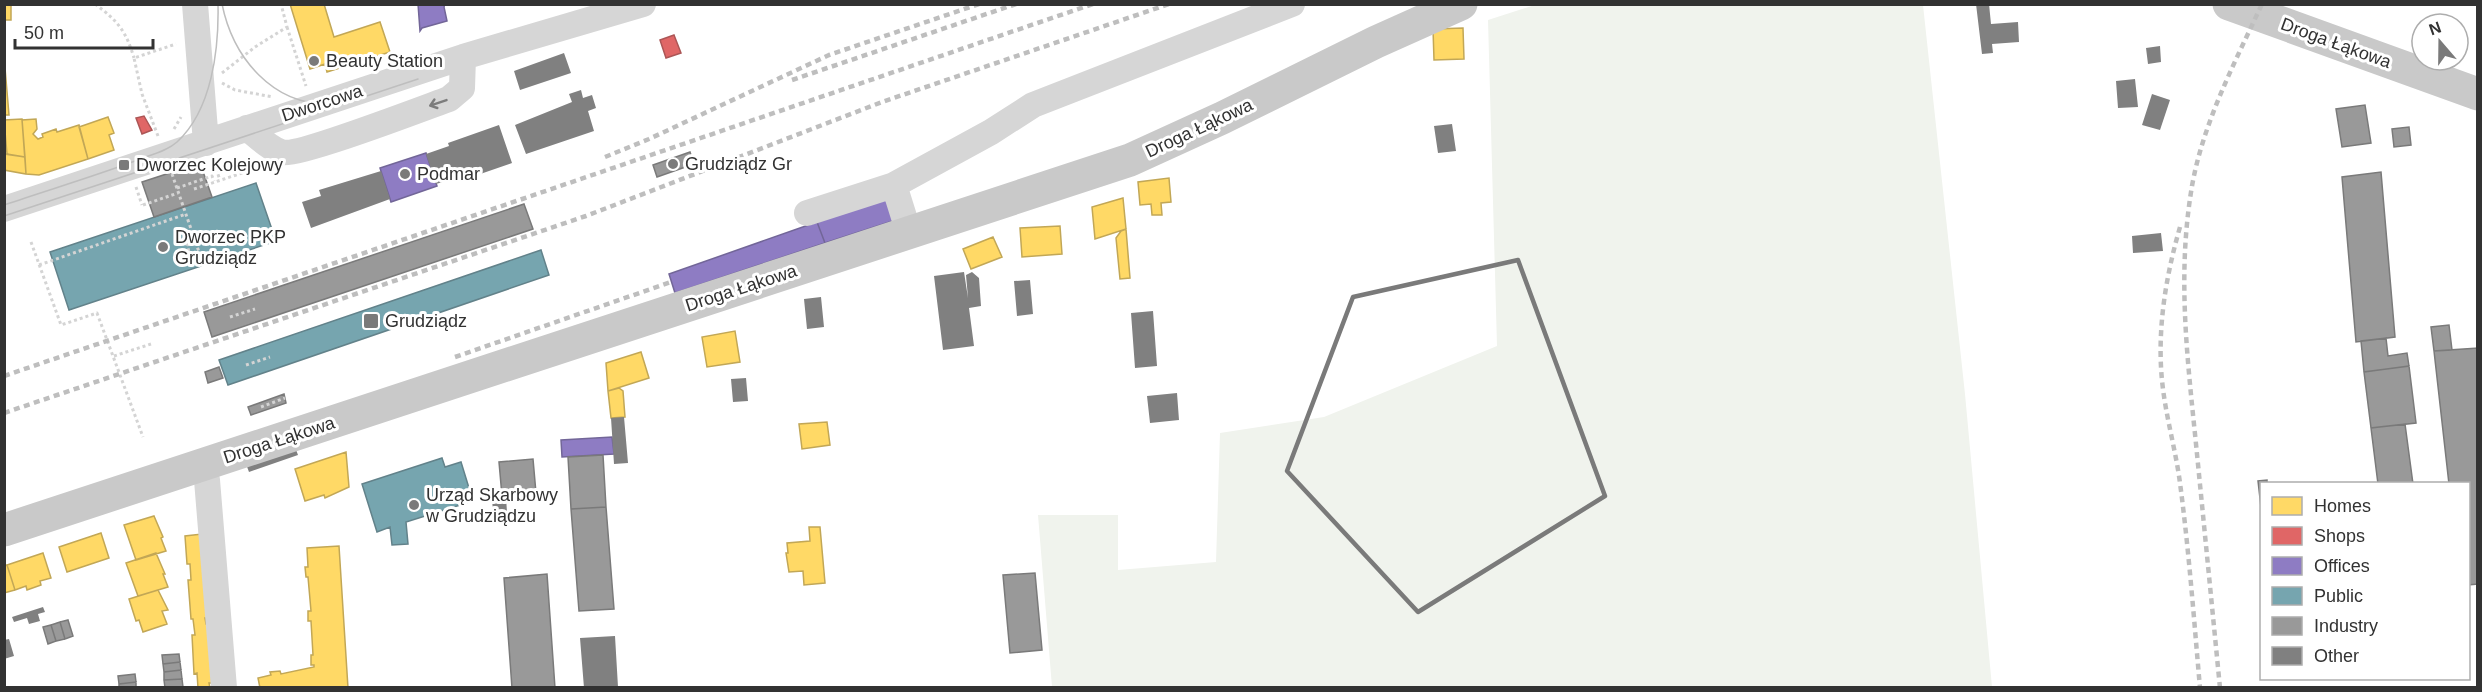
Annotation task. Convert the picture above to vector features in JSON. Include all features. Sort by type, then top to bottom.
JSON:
[{"type":"main road","name":"Droga Łąkowa","points":[[4,530],[1130,160],[1222,118],[1376,42],[1461,4]]},
{"type":"main road","name":"Droga Łąkowa","points":[[2229,4],[2478,94]]},
{"type":"street","points":[[195,4],[206,143]]},
{"type":"street","name":"Dworcowa","points":[[4,209],[463,57],[643,4]]},
{"type":"street","points":[[807,213],[894,185],[991,132],[1033,105],[1292,4]]},
{"type":"street","points":[[247,128],[282,152],[294,152],[337,139],[449,99],[462,88],[463,57]]},
{"type":"street","points":[[894,185],[909,233]]},
{"type":"street","points":[[202,465],[207,480],[224,687]]},
{"type":"path","points":[[95,4],[114,18],[127,36],[142,94],[160,140]]},
{"type":"path","points":[[281,4],[306,88]]},
{"type":"path","points":[[276,98],[236,90],[222,83],[219,74],[287,27]]},
{"type":"path","points":[[134,58],[177,44]]},
{"type":"path","points":[[300,91],[317,84]]},
{"type":"path","points":[[168,135],[175,128],[182,111]]},
{"type":"path","points":[[194,189],[267,165]]},
{"type":"path","points":[[171,173],[178,190],[195,242],[199,252],[190,255],[186,245],[195,242],[202,240],[210,237]]},
{"type":"path","points":[[143,205],[212,176],[214,181]]},
{"type":"path","points":[[39,265],[186,214]]},
{"type":"path","points":[[31,242],[61,325],[97,313],[143,437]]},
{"type":"path","points":[[230,317],[255,309]]},
{"type":"path","points":[[114,356],[151,344]]},
{"type":"path","points":[[246,365],[270,357]]},
{"type":"path","points":[[261,407],[285,398]]},
{"type":"highlighted area","points":[[1518,260],[1605,496],[1418,612],[1287,471],[1353,297]]},
{"type":"shaded area","points":[[1535,5],[1923,5],[1965,394],[1992,687],[1052,687],[1038,515],[1118,515],[1118,570],[1216,562],[1220,433],[1324,417],[1497,346],[1488,20]]},
{"type":"building: Homes","points":[[290,4],[324,4],[334,37],[380,22],[390,52],[327,72],[325,64],[310,69]]},
{"type":"building: Homes","points":[[4,5],[11,5],[11,20],[4,20]]},
{"type":"building: Homes","points":[[1463,28],[1464,59],[1434,60],[1433,29]]},
{"type":"building: Homes","points":[[4,56],[9,115],[4,115]]},
{"type":"building: Homes","points":[[108,117],[114,133],[109,135],[114,150],[88,159],[79,127]]},
{"type":"building: Homes","points":[[22,119],[25,157],[7,154],[4,120]]},
{"type":"building: Homes","points":[[36,119],[37,129],[33,134],[38,139],[43,137],[42,134],[56,129],[57,132],[79,125],[88,159],[39,175],[26,174],[22,120]]},
{"type":"building: Homes","points":[[4,154],[25,157],[26,174],[4,170]]},
{"type":"building: Homes","points":[[1169,178],[1171,202],[1161,203],[1162,215],[1152,215],[1151,204],[1140,205],[1138,182]]},
{"type":"building: Homes","points":[[1123,198],[1126,229],[1095,239],[1092,207]]},
{"type":"building: Homes","points":[[1060,226],[1062,254],[1022,257],[1020,228]]},
{"type":"building: Homes","points":[[1126,229],[1130,278],[1120,279],[1116,238],[1121,231]]},
{"type":"building: Homes","points":[[993,237],[1002,257],[971,269],[963,249]]},
{"type":"building: Homes","points":[[735,331],[740,362],[707,367],[702,337]]},
{"type":"building: Homes","points":[[641,352],[649,378],[608,391],[606,363]]},
{"type":"building: Homes","points":[[619,388],[623,391],[625,417],[611,418],[608,391]]},
{"type":"building: Homes","points":[[827,422],[830,445],[802,449],[799,424]]},
{"type":"building: Homes","points":[[346,452],[349,487],[325,498],[324,495],[305,501],[295,469]]},
{"type":"building: Homes","points":[[154,516],[166,551],[136,560],[124,525]]},
{"type":"building: Homes","points":[[809,527],[820,527],[825,583],[804,585],[803,571],[789,572],[787,543],[810,541]]},
{"type":"building: Homes","points":[[101,533],[109,558],[67,572],[59,547]]},
{"type":"building: Homes","points":[[202,534],[208,618],[205,618],[208,624],[212,683],[209,683],[210,688],[198,688],[197,673],[194,674],[192,635],[195,635],[193,619],[191,619],[188,580],[191,580],[190,564],[187,564],[185,536]]},
{"type":"building: Homes","points":[[339,546],[348,688],[260,688],[258,678],[271,675],[270,672],[280,671],[281,674],[314,667],[311,665],[311,655],[313,655],[311,621],[308,621],[308,611],[311,611],[305,567],[308,567],[307,548]]},
{"type":"building: Homes","points":[[43,553],[51,578],[40,581],[41,585],[27,590],[26,586],[15,590],[7,565]]},
{"type":"building: Homes","points":[[156,553],[168,587],[138,596],[126,563]]},
{"type":"building: Homes","points":[[4,565],[7,565],[15,590],[4,593]]},
{"type":"building: Homes","points":[[158,590],[168,610],[162,611],[167,624],[143,632],[139,620],[136,621],[129,599]]},
{"type":"building: Shops","points":[[674,35],[681,53],[666,58],[660,40]]},
{"type":"building: Shops","points":[[144,116],[152,130],[142,134],[136,118]]},
{"type":"building: Offices","points":[[418,4],[445,4],[447,21],[422,28],[420,31]]},
{"type":"building: Offices","points":[[426,153],[437,186],[391,202],[380,168]]},
{"type":"building: Offices","points":[[891,196],[899,219],[825,243],[817,222]]},
{"type":"building: Offices","points":[[817,222],[825,243],[675,293],[669,274]]},
{"type":"building: Offices","points":[[612,437],[614,454],[562,457],[561,440]]},
{"type":"building: Public","name":"Dworzec PKP Grudziądz","points":[[256,183],[276,241],[69,310],[50,252]]},
{"type":"building: Public","points":[[541,250],[549,275],[228,385],[219,360]]},
{"type":"building: Public","name":"Urząd Skarbowy w Grudziądzu","points":[[442,458],[445,467],[461,462],[473,501],[406,522],[408,544],[392,545],[390,527],[377,532],[362,484]]},
{"type":"building: Industry","points":[[2365,105],[2371,143],[2342,147],[2336,109]]},
{"type":"building: Industry","points":[[2409,127],[2411,145],[2394,147],[2392,129]]},
{"type":"building: Industry","name":"Grudziądz Gr","points":[[690,152],[694,164],[657,177],[653,165]]},
{"type":"building: Industry","points":[[200,163],[212,197],[154,217],[142,182]]},
{"type":"building: Industry","points":[[2381,172],[2395,337],[2356,342],[2342,177]]},
{"type":"building: Industry","points":[[524,204],[533,229],[212,337],[204,312]]},
{"type":"building: Industry","points":[[2449,325],[2452,350],[2434,351],[2431,327]]},
{"type":"building: Industry","points":[[2386,338],[2388,356],[2407,353],[2409,366],[2364,372],[2361,341]]},
{"type":"building: Industry","points":[[2478,348],[2478,584],[2470,585],[2470,482],[2449,482],[2434,351]]},
{"type":"building: Industry","points":[[2409,366],[2416,423],[2371,428],[2364,372]]},
{"type":"building: Industry","points":[[219,367],[223,378],[208,383],[205,372]]},
{"type":"building: Industry","points":[[284,394],[286,403],[251,415],[248,407]]},
{"type":"building: Industry","points":[[2405,424],[2413,482],[2378,482],[2371,428]]},
{"type":"building: Industry","points":[[603,455],[606,507],[571,509],[568,457]]},
{"type":"building: Industry","points":[[533,459],[536,493],[502,496],[499,462]]},
{"type":"building: Industry","points":[[2267,480],[2267,482],[2260,482],[2260,498],[2258,481]]},
{"type":"building: Industry","points":[[606,507],[614,609],[579,611],[571,509]]},
{"type":"building: Industry","points":[[1035,573],[1042,650],[1010,653],[1003,575]]},
{"type":"building: Industry","points":[[547,574],[555,688],[512,688],[504,578]]},
{"type":"building: Industry","points":[[68,620],[73,636],[65,639],[60,622]]},
{"type":"building: Industry","points":[[60,622],[65,639],[56,641],[51,625]]},
{"type":"building: Industry","points":[[51,625],[56,641],[48,644],[43,627]]},
{"type":"building: Industry","points":[[179,654],[180,662],[163,664],[162,655]]},
{"type":"building: Industry","points":[[180,662],[181,670],[164,672],[163,664]]},
{"type":"building: Industry","points":[[181,670],[182,679],[164,680],[164,672]]},
{"type":"building: Industry","points":[[135,674],[136,682],[119,684],[118,676]]},
{"type":"building: Industry","points":[[182,679],[183,687],[165,688],[164,680]]},
{"type":"building: Industry","points":[[136,682],[136,688],[119,688],[119,684]]},
{"type":"building: Other","points":[[1976,4],[1989,4],[1991,24],[2018,22],[2019,42],[1992,44],[1993,53],[1982,54]]},
{"type":"building: Other","points":[[2160,46],[2161,62],[2148,64],[2146,48]]},
{"type":"building: Other","points":[[564,53],[571,73],[520,90],[514,71]]},
{"type":"building: Other","points":[[2135,79],[2138,107],[2118,108],[2116,81]]},
{"type":"building: Other","points":[[581,90],[583,98],[592,95],[596,108],[588,111],[594,131],[526,154],[515,125],[572,102],[569,94]]},
{"type":"building: Other","points":[[2152,94],[2170,100],[2160,130],[2142,125]]},
{"type":"building: Other","points":[[1452,124],[1456,151],[1438,153],[1434,126]]},
{"type":"building: Other","points":[[499,125],[512,163],[460,181],[459,177],[436,184],[426,154],[449,146],[448,143]]},
{"type":"building: Other","points":[[381,171],[390,199],[311,228],[302,202],[321,196],[319,190]]},
{"type":"building: Other","points":[[2161,233],[2163,251],[2133,253],[2132,236]]},
{"type":"building: Other","points":[[964,272],[968,298],[966,275],[972,272],[979,278],[981,306],[969,308],[974,346],[943,350],[934,276]]},
{"type":"building: Other","points":[[1030,280],[1033,314],[1017,316],[1014,281]]},
{"type":"building: Other","points":[[821,297],[824,327],[807,329],[804,299]]},
{"type":"building: Other","points":[[1153,311],[1157,366],[1135,368],[1131,313]]},
{"type":"building: Other","points":[[746,378],[748,401],[733,402],[731,379]]},
{"type":"building: Other","points":[[1177,393],[1179,420],[1150,423],[1147,396]]},
{"type":"building: Other","points":[[624,417],[628,463],[614,464],[611,418]]},
{"type":"building: Other","points":[[295,447],[298,455],[249,472],[246,464]]},
{"type":"building: Other","points":[[506,497],[507,512],[493,513],[492,498]]},
{"type":"building: Other","points":[[43,607],[45,612],[38,614],[40,621],[29,624],[27,618],[14,622],[12,617]]},
{"type":"building: Other","points":[[615,636],[618,687],[584,688],[580,638]]},
{"type":"building: Other","points":[[9,639],[14,656],[4,659],[4,640]]},
{"type":"tram line","points":[[4,205],[103,173],[157,153],[177,142],[189,129],[206,96],[215,59],[218,4]]},
{"type":"tram line","points":[[222,4],[227,24],[236,43],[246,60],[259,75],[291,97],[331,104]]},
{"type":"tram line","points":[[4,216],[418,79]]},
{"type":"railway","points":[[605,157],[649,139],[829,55],[979,4]]},
{"type":"railway","points":[[792,80],[1016,4]]},
{"type":"railway","points":[[4,376],[1093,4]]},
{"type":"railway","points":[[4,413],[586,216],[882,102],[1169,4]]},
{"type":"railway","points":[[2220,688],[2189,379],[2185,315],[2185,251],[2192,186],[2204,139],[2221,93],[2262,4]]},
{"type":"railway","points":[[2180,227],[2163,307],[2161,369],[2183,509],[2200,688]]},
{"type":"railway","points":[[455,357],[671,282]]},
{"type":"place","name":"Beauty Station","points":[[314,61]]},
{"type":"place","name":"Grudziądz Gr","points":[[673,164]]},
{"type":"place","name":"Dworzec Kolejowy","points":[[124,165]]},
{"type":"place","name":"Podmar","points":[[405,174]]},
{"type":"place","name":"Dworzec PKP Grudziądz","points":[[163,247]]},
{"type":"place","name":"Grudziądz","points":[[371,321]]},
{"type":"place","name":"Urząd Skarbowy w Grudziądzu","points":[[414,505]]}]
